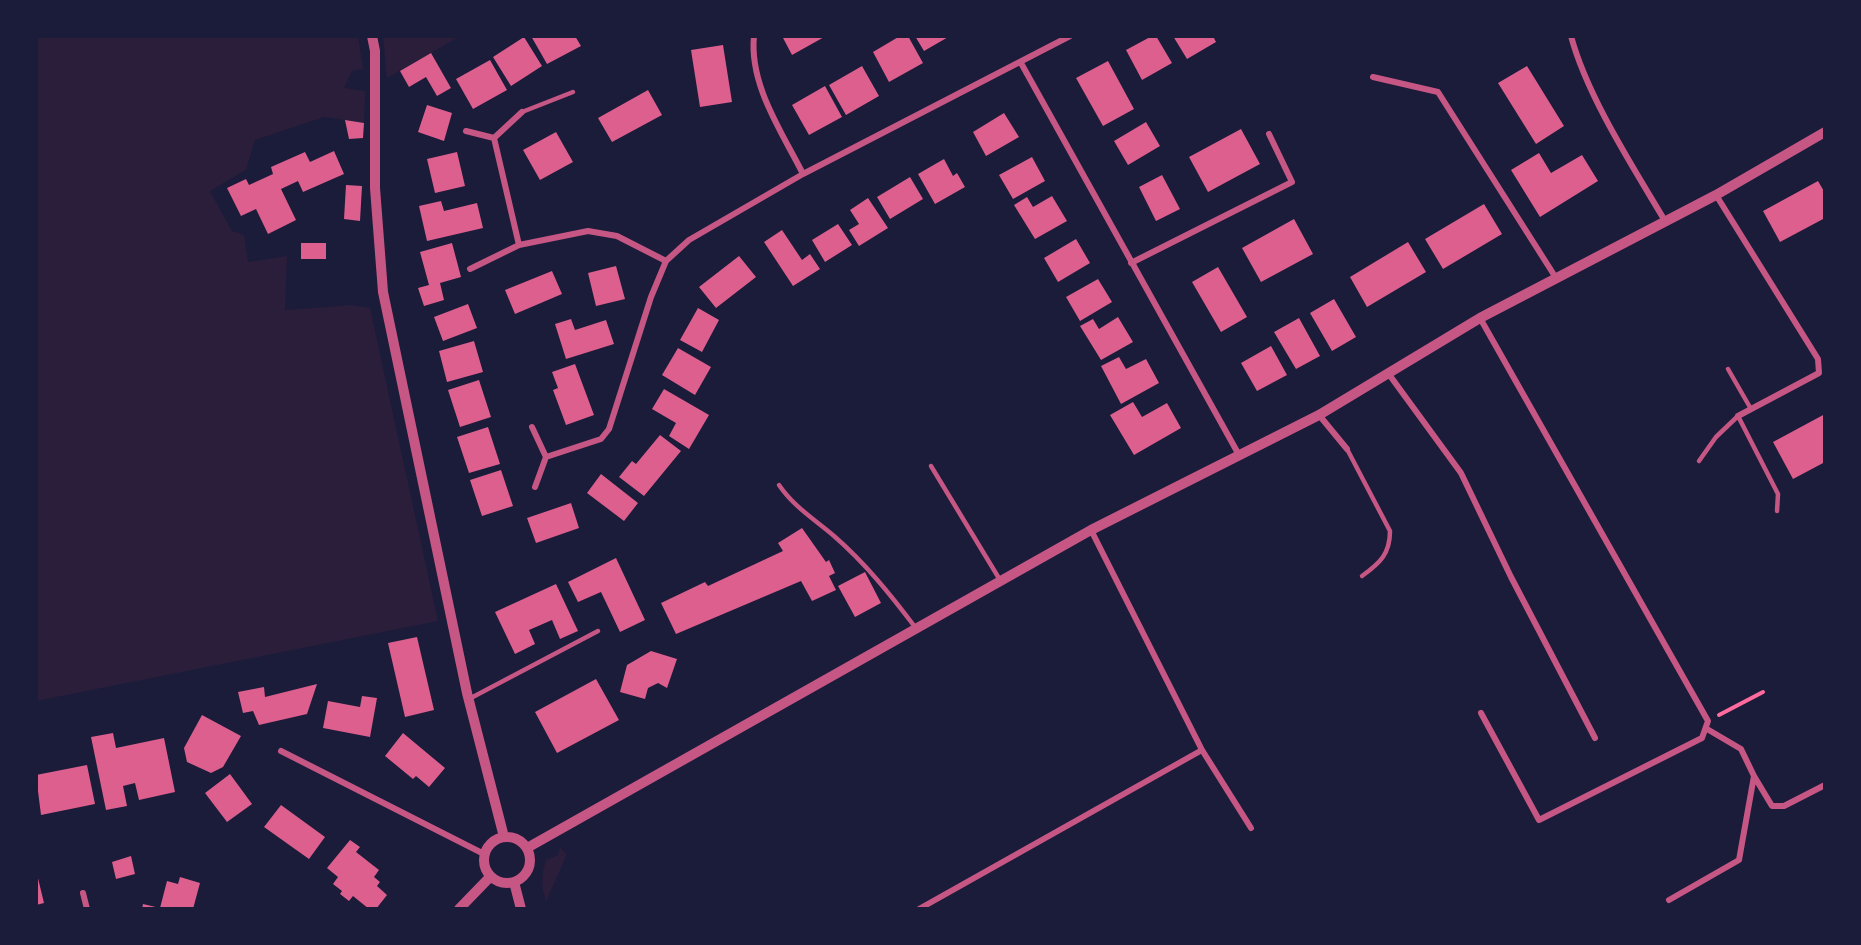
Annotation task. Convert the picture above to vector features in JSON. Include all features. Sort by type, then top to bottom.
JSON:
[{"type":"street","points":[[372,36],[375,51],[375,188],[383,292],[469,699],[504,837]]},
{"type":"street","points":[[754,36],[752,53],[757,78],[803,174]]},
{"type":"street","points":[[546,457],[601,439],[609,429],[651,297],[666,261],[689,240],[803,174],[1070,36]]},
{"type":"street","points":[[1571,36],[1577,58],[1609,121],[1665,221]]},
{"type":"street","points":[[1021,63],[1239,455]]},
{"type":"street","points":[[1373,77],[1438,92],[1556,278]]},
{"type":"street","points":[[494,138],[522,112]]},
{"type":"street","points":[[466,131],[494,138]]},
{"type":"street","points":[[527,848],[915,627],[1001,583],[1091,530],[1319,415],[1480,318],[1716,195],[1825,132]]},
{"type":"street","points":[[1131,263],[1292,182],[1269,134]]},
{"type":"street","points":[[494,138],[519,245]]},
{"type":"street","points":[[1716,195],[1818,359],[1822,372],[1738,416]]},
{"type":"street","points":[[470,268],[519,245],[588,231],[617,236],[666,261]]},
{"type":"street","points":[[1480,318],[1708,721],[1702,738],[1539,820],[1481,713]]},
{"type":"street","points":[[1388,373],[1461,473],[1511,577],[1595,738]]},
{"type":"street","points":[[1319,415],[1347,449]]},
{"type":"street","points":[[532,427],[546,457],[535,487]]},
{"type":"street","points":[[1091,530],[1202,750],[1251,828]]},
{"type":"street","points":[[1707,729],[1741,749],[1754,776],[1773,806],[1784,806],[1825,785]]},
{"type":"street","points":[[919,909],[1202,750]]},
{"type":"street","points":[[280,751],[484,854]]},
{"type":"street","points":[[1670,900],[1740,860],[1754,776]]},
{"type":"street","points":[[504,837],[517,839],[527,848],[530,861],[529,868],[521,879],[514,882],[501,883],[490,876],[484,866],[484,854],[492,843],[504,837]]},
{"type":"street","points":[[459,909],[490,876]]},
{"type":"street","points":[[514,882],[521,909]]},
{"type":"street","points":[[83,893],[87,909]]},
{"type":"lane","points":[[522,112],[573,92]]},
{"type":"lane","points":[[1728,369],[1751,410]]},
{"type":"lane","points":[[1699,461],[1716,437],[1738,416],[1778,494],[1777,511]]},
{"type":"lane","points":[[1347,449],[1390,531],[1390,544],[1386,556],[1362,576]]},
{"type":"lane","points":[[931,466],[1001,583]]},
{"type":"lane","points":[[779,485],[790,502],[834,536],[876,576],[915,627]]},
{"type":"lane","points":[[469,699],[598,631]]},
{"type":"path","points":[[1708,721],[1762,692]]},
{"type":"shaded area","points":[[36,36],[358,36],[363,69],[352,71],[344,88],[365,91],[364,123],[324,117],[255,140],[246,170],[210,191],[232,231],[244,235],[248,262],[287,256],[285,310],[352,305],[370,308],[438,621],[36,701]]},
{"type":"shaded area","points":[[383,36],[461,36],[387,78]]},
{"type":"shaded area","points":[[560,848],[567,854],[546,902],[542,881],[544,866],[546,860],[558,855]]},
{"type":"building","points":[[531,36],[575,36],[581,46],[547,64]]},
{"type":"building","points":[[782,36],[826,36],[792,55]]},
{"type":"building","points":[[900,36],[908,36],[923,63],[889,82],[873,52]]},
{"type":"building","points":[[915,36],[950,36],[924,51]]},
{"type":"building","points":[[1156,36],[1172,63],[1142,80],[1126,50]]},
{"type":"building","points":[[1173,36],[1213,36],[1216,42],[1187,59]]},
{"type":"building","points":[[524,37],[542,66],[511,86],[493,57]]},
{"type":"building","points":[[723,45],[732,102],[700,107],[691,50]]},
{"type":"building","points":[[431,53],[451,88],[437,96],[426,77],[409,87],[400,71]]},
{"type":"building","points":[[490,60],[507,90],[473,109],[456,79]]},
{"type":"building","points":[[1108,61],[1134,109],[1103,126],[1076,78]]},
{"type":"building","points":[[862,66],[879,96],[846,115],[829,85]]},
{"type":"building","points":[[1527,66],[1564,126],[1536,144],[1498,83]]},
{"type":"building","points":[[825,86],[842,117],[809,135],[792,105]]},
{"type":"building","points":[[648,90],[662,115],[612,142],[598,118]]},
{"type":"building","points":[[427,105],[452,113],[444,141],[418,132]]},
{"type":"building","points":[[1004,113],[1019,137],[986,156],[973,132]]},
{"type":"building","points":[[345,120],[364,123],[363,138],[349,139]]},
{"type":"building","points":[[1146,122],[1160,146],[1128,165],[1114,141]]},
{"type":"building","points":[[1241,129],[1260,164],[1208,192],[1189,157]]},
{"type":"building","points":[[556,132],[573,162],[540,180],[523,150]]},
{"type":"building","points":[[334,151],[344,174],[303,192],[298,181],[281,189],[296,220],[268,234],[256,209],[241,216],[227,188],[246,179],[249,185],[273,174],[271,167],[305,152],[310,162]]},
{"type":"building","points":[[457,152],[465,186],[435,193],[427,159]]},
{"type":"building","points":[[1539,153],[1551,173],[1582,155],[1598,181],[1540,217],[1511,170]]},
{"type":"building","points":[[1032,157],[1045,181],[1013,199],[999,175]]},
{"type":"building","points":[[944,159],[953,176],[957,173],[965,187],[935,204],[918,174]]},
{"type":"building","points":[[1162,175],[1180,209],[1156,221],[1139,187]]},
{"type":"building","points":[[910,177],[923,199],[890,219],[877,197]]},
{"type":"building","points":[[1818,181],[1825,193],[1825,218],[1780,242],[1763,211]]},
{"type":"building","points":[[346,185],[362,186],[360,221],[344,219]]},
{"type":"building","points":[[1052,196],[1067,221],[1035,239],[1014,205],[1027,197],[1033,207]]},
{"type":"building","points":[[868,198],[888,228],[859,246],[849,230],[859,224],[850,210]]},
{"type":"building","points":[[441,201],[444,211],[477,203],[483,228],[427,241],[419,206]]},
{"type":"building","points":[[1484,204],[1502,234],[1443,269],[1425,239]]},
{"type":"building","points":[[1294,219],[1313,254],[1261,282],[1242,248]]},
{"type":"building","points":[[838,224],[852,245],[825,262],[812,240]]},
{"type":"building","points":[[782,230],[802,260],[810,254],[820,269],[793,286],[764,242]]},
{"type":"building","points":[[1076,239],[1090,263],[1058,282],[1044,258]]},
{"type":"building","points":[[1408,242],[1426,272],[1367,307],[1350,277]]},
{"type":"building","points":[[301,243],[326,243],[326,259],[301,259]]},
{"type":"building","points":[[452,243],[461,277],[440,283],[444,300],[424,306],[418,288],[429,285],[420,252]]},
{"type":"building","points":[[739,256],[756,277],[716,308],[699,287]]},
{"type":"building","points":[[616,266],[625,299],[596,306],[588,273]]},
{"type":"building","points":[[1218,267],[1247,317],[1221,332],[1192,282]]},
{"type":"building","points":[[552,271],[562,294],[515,314],[505,290]]},
{"type":"building","points":[[1098,279],[1112,302],[1080,321],[1066,297]]},
{"type":"building","points":[[1334,299],[1356,337],[1332,351],[1310,313]]},
{"type":"building","points":[[468,304],[477,328],[443,341],[434,317]]},
{"type":"building","points":[[698,308],[719,320],[702,352],[680,340]]},
{"type":"building","points":[[1118,317],[1133,342],[1101,360],[1080,326],[1093,319],[1099,329]]},
{"type":"building","points":[[1299,318],[1320,356],[1296,369],[1274,332]]},
{"type":"building","points":[[571,319],[575,330],[606,320],[614,344],[566,359],[555,324]]},
{"type":"building","points":[[474,341],[483,372],[447,382],[439,351]]},
{"type":"building","points":[[1271,346],[1287,375],[1257,391],[1241,363]]},
{"type":"building","points":[[678,348],[711,367],[695,395],[662,375]]},
{"type":"building","points":[[1119,357],[1126,369],[1146,359],[1159,383],[1121,404],[1101,366]]},
{"type":"building","points":[[575,364],[594,415],[566,425],[553,390],[558,388],[552,372]]},
{"type":"building","points":[[479,380],[491,417],[460,427],[448,390]]},
{"type":"building","points":[[664,389],[709,415],[689,449],[669,436],[676,423],[652,409]]},
{"type":"building","points":[[1133,402],[1142,417],[1167,403],[1181,428],[1134,455],[1110,415]]},
{"type":"building","points":[[1825,414],[1825,462],[1793,479],[1773,442]]},
{"type":"building","points":[[488,427],[500,464],[469,473],[457,437]]},
{"type":"building","points":[[660,435],[681,451],[644,496],[619,477],[632,461],[636,464]]},
{"type":"building","points":[[501,470],[513,506],[482,516],[470,480]]},
{"type":"building","points":[[601,474],[638,503],[624,521],[587,493]]},
{"type":"building","points":[[571,503],[579,528],[536,543],[527,518]]},
{"type":"building","points":[[802,528],[826,562],[829,560],[835,573],[829,576],[836,590],[812,601],[801,581],[676,634],[661,603],[705,582],[708,586],[783,551],[778,543]]},
{"type":"building","points":[[616,558],[645,620],[620,632],[601,592],[578,602],[568,582]]},
{"type":"building","points":[[865,572],[881,603],[855,617],[838,586]]},
{"type":"building","points":[[556,584],[578,631],[560,639],[552,620],[529,630],[535,644],[515,654],[495,612]]},
{"type":"building","points":[[417,637],[434,710],[405,717],[388,643]]},
{"type":"building","points":[[651,651],[677,659],[667,688],[658,683],[648,688],[645,699],[620,692],[627,665]]},
{"type":"building","points":[[596,679],[619,720],[557,753],[535,712]]},
{"type":"building","points":[[317,684],[307,714],[259,725],[253,711],[243,713],[238,692],[264,687],[265,697]]},
{"type":"building","points":[[362,696],[377,698],[370,737],[323,728],[328,701],[360,707]]},
{"type":"building","points":[[202,715],[241,736],[223,767],[211,773],[187,762],[184,748]]},
{"type":"building","points":[[113,733],[116,748],[164,738],[175,792],[139,800],[135,783],[123,786],[127,806],[106,810],[91,737]]},
{"type":"building","points":[[403,733],[445,768],[429,787],[416,776],[413,779],[385,756]]},
{"type":"building","points":[[87,765],[95,804],[41,815],[36,775]]},
{"type":"building","points":[[230,774],[252,804],[227,822],[205,793]]},
{"type":"building","points":[[281,805],[325,837],[309,859],[264,827]]},
{"type":"building","points":[[350,840],[360,847],[356,852],[379,870],[374,877],[380,882],[377,886],[387,895],[376,909],[369,909],[353,896],[349,901],[333,884],[338,877],[327,868]]},
{"type":"building","points":[[131,856],[135,874],[116,879],[112,862]]},
{"type":"building","points":[[36,870],[44,903],[36,905]]},
{"type":"building","points":[[180,877],[200,883],[193,909],[142,909],[143,904],[160,908],[167,881],[178,884]]}]
